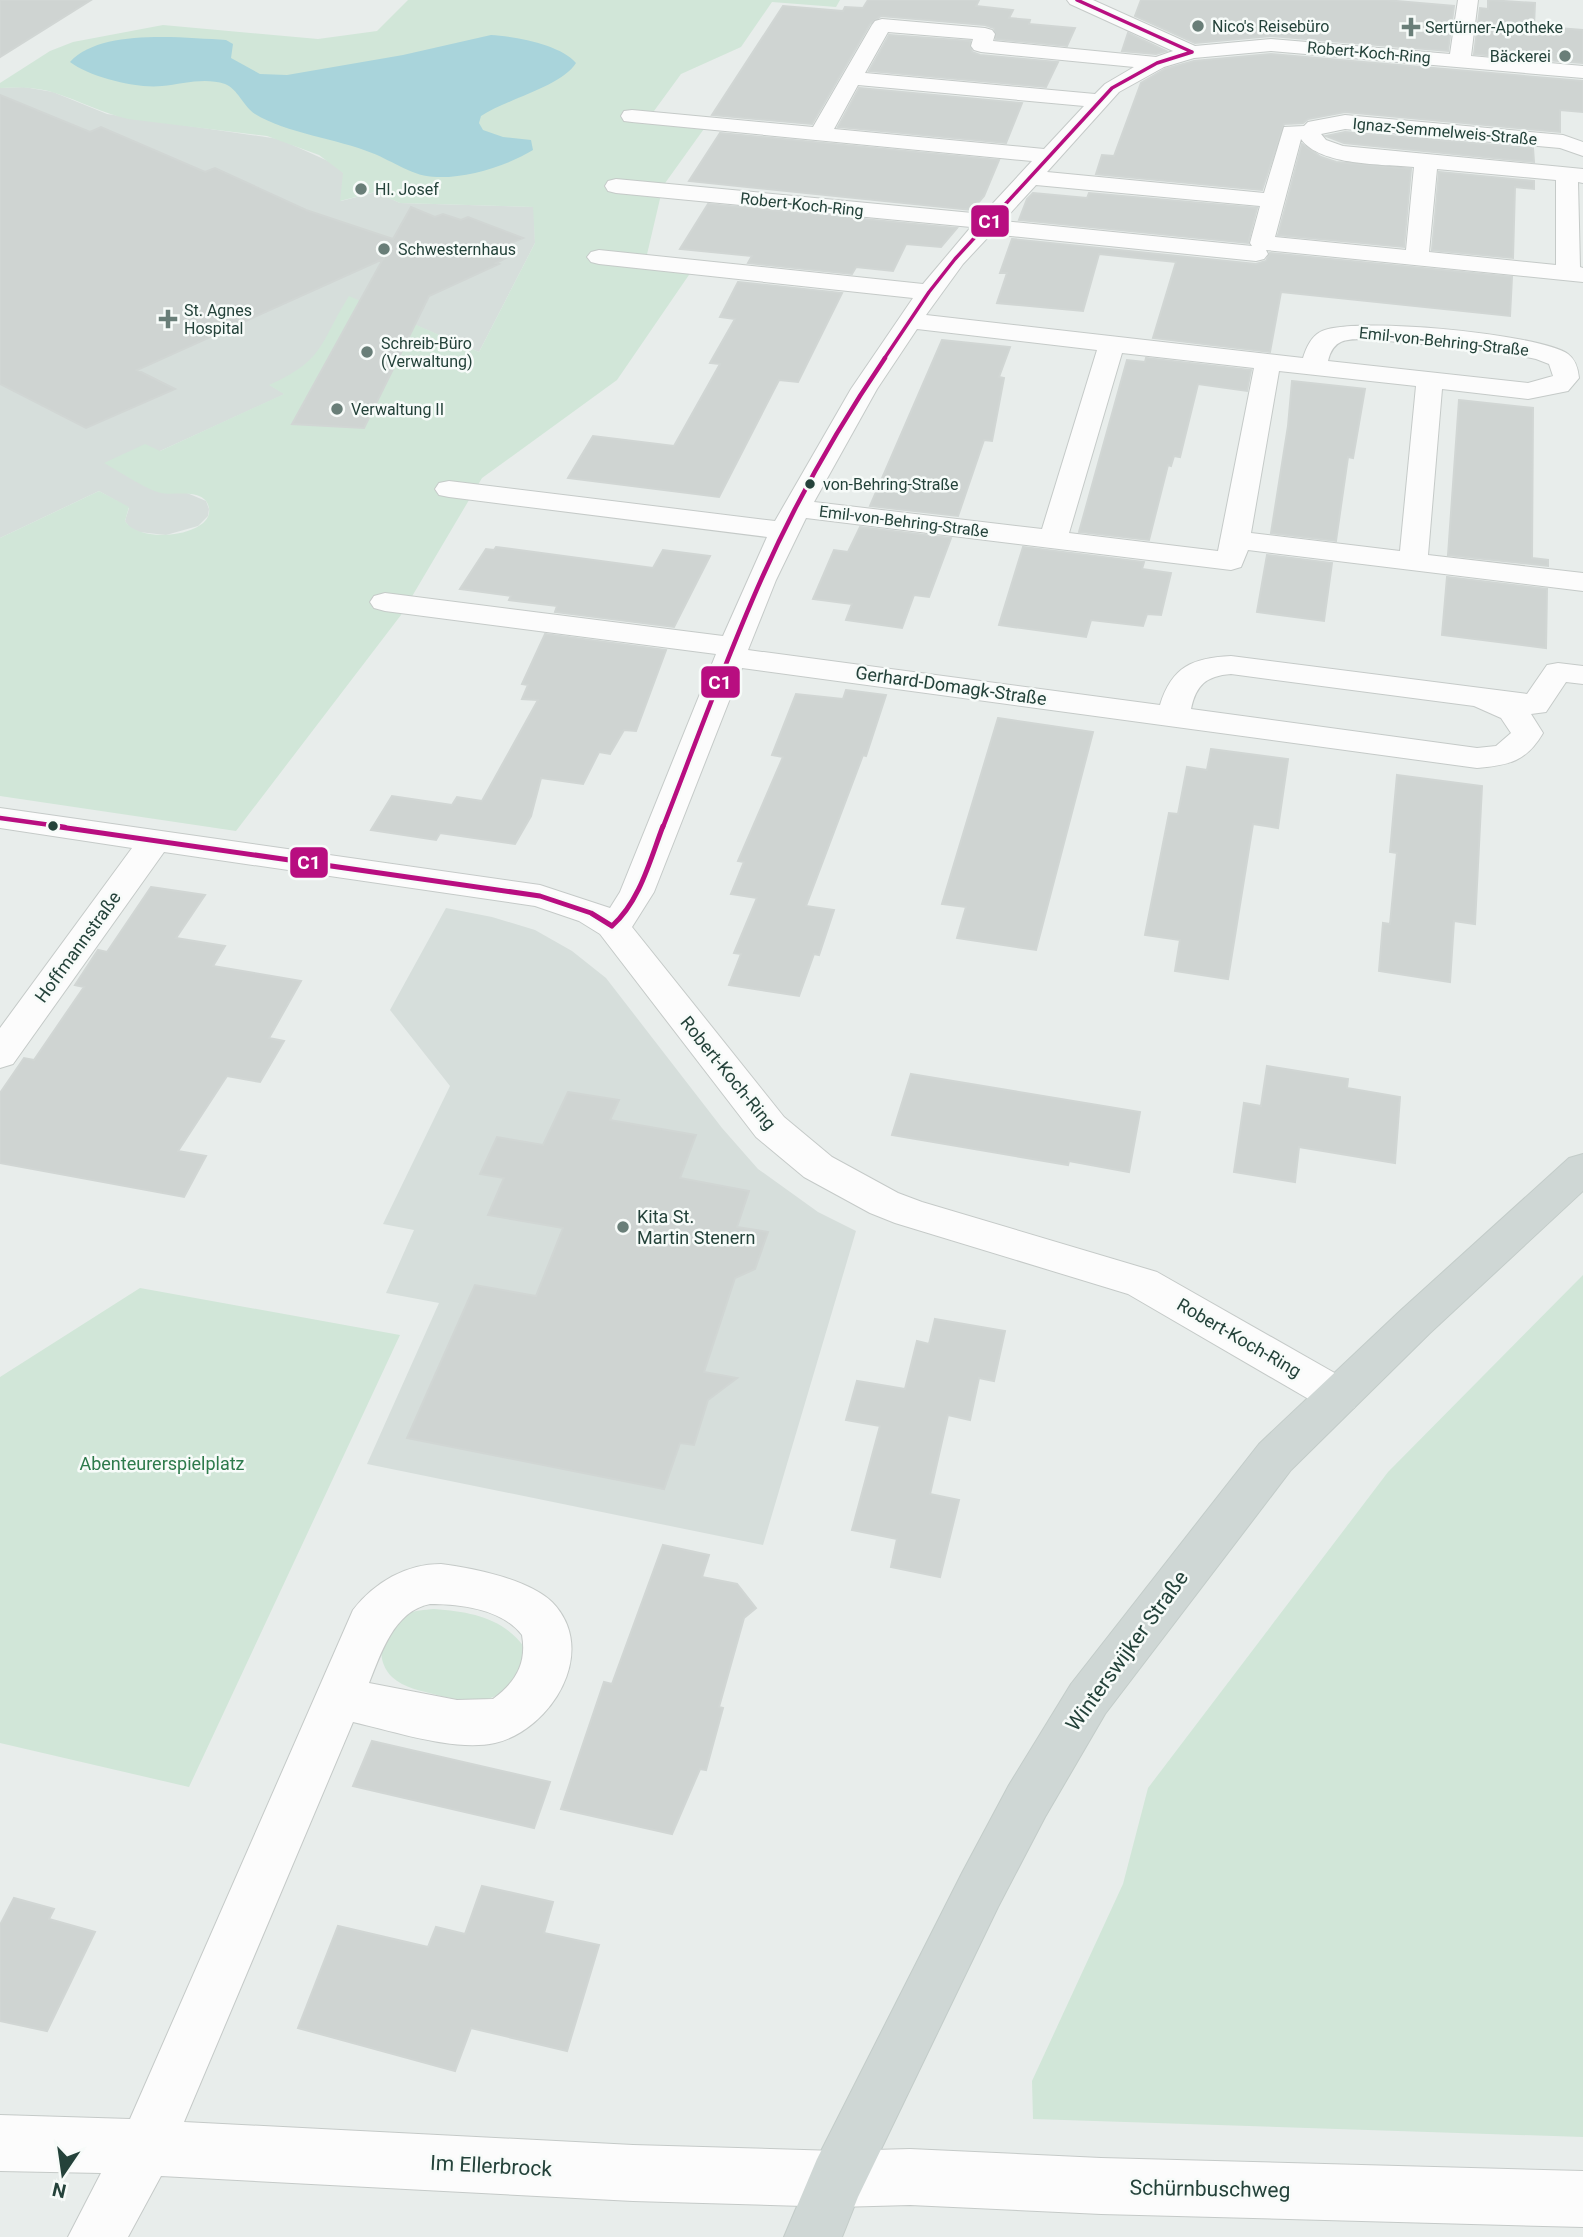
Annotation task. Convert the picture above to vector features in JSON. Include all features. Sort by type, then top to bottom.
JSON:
[{"type":"main road","name":"Winterswijker Straße","points":[[813,2237],[837,2179],[980,1890],[1027,1801],[1088,1699],[1275,1457],[1415,1322],[1583,1168]]},
{"type":"street","points":[[1077,0],[1192,52]]},
{"type":"street","points":[[1460,60],[1468,0]]},
{"type":"street","name":"Robert-Koch-Ring","points":[[820,134],[882,25],[985,34],[981,46],[1157,63]]},
{"type":"street","name":"Robert-Koch-Ring","points":[[1339,1396],[1142,1283],[909,1213],[884,1203],[818,1167],[770,1127],[612,926],[624,915],[637,892],[761,580],[791,519],[864,389],[929,292],[1028,177],[1112,88],[1157,63],[1192,52],[1271,45],[1583,72]]},
{"type":"street","points":[[852,78],[1099,101]]},
{"type":"street","points":[[632,116],[1048,156]]},
{"type":"street","name":"Ignaz-Semmelweis-Straße","points":[[1308,133],[1311,141],[1321,147],[1342,153],[1575,175],[1576,275],[1262,243],[1292,132],[1308,133],[1316,127],[1345,122],[1563,142],[1583,149]]},
{"type":"street","name":"Ignaz-Semmelweis-Straße","points":[[1417,258],[1426,161]]},
{"type":"street","points":[[1028,177],[1275,201]]},
{"type":"street","name":"Robert-Koch-Ring","points":[[616,186],[1256,254]]},
{"type":"street","points":[[599,257],[929,292]]},
{"type":"street","name":"Emil-von-Behring-Straße","points":[[909,321],[1268,362],[1528,391],[1559,385],[1566,378],[1566,369],[1560,360],[1526,349],[1366,331],[1342,331],[1325,338],[1317,348],[1314,367]]},
{"type":"street","points":[[1053,539],[1112,344]]},
{"type":"street","points":[[1268,362],[1235,540],[1583,582]]},
{"type":"street","points":[[1413,562],[1430,380]]},
{"type":"street","points":[[449,489],[791,519]]},
{"type":"street","name":"Emil-von-Behring-Straße","points":[[791,519],[1053,539],[1231,561],[1235,540]]},
{"type":"street","points":[[385,602],[732,652]]},
{"type":"street","name":"Gerhard-Domagk-Straße","points":[[732,652],[1477,758],[1503,756],[1520,747],[1527,733],[1519,714],[1500,703],[1474,697]]},
{"type":"street","name":"Gerhard-Domagk-Straße","points":[[1173,716],[1182,685],[1194,672],[1210,666],[1231,665],[1535,705],[1558,672],[1583,675]]},
{"type":"street","points":[[0,818],[540,896],[591,913],[612,926]]},
{"type":"street","name":"Hoffmannstraße","points":[[0,1055],[156,839]]},
{"type":"street","points":[[97,2237],[145,2149],[340,1697]]},
{"type":"street","name":"Im Ellerbrock","points":[[0,2143],[37,2142],[633,2173],[837,2179]]},
{"type":"street","name":"Schürnbuschweg","points":[[837,2179],[910,2177],[1101,2186],[1583,2199]]},
{"type":"shaded area","name":"St. Agnes Hospital","points":[[24,87],[53,92],[107,114],[279,139],[337,165],[344,174],[341,201],[376,192],[400,203],[534,207],[535,243],[479,352],[349,297],[317,355],[293,375],[270,385],[285,394],[160,451],[161,493],[187,493],[206,501],[208,516],[198,526],[166,535],[139,532],[130,528],[125,521],[129,508],[99,491],[0,538],[0,88]]},
{"type":"shaded area","name":"Kita St. Martin Stenern","points":[[446,908],[492,917],[535,930],[572,951],[606,978],[722,1128],[758,1169],[818,1212],[856,1231],[763,1545],[367,1464],[439,1303],[386,1293],[414,1230],[383,1224],[450,1086],[390,1010]]},
{"type":"green space","points":[[408,0],[840,0],[836,7],[772,2],[741,47],[681,74],[654,111],[652,114],[706,126],[663,186],[645,263],[693,269],[617,380],[482,478],[401,615],[236,831],[0,796],[0,538],[99,491],[129,507],[125,521],[145,533],[174,534],[200,525],[207,518],[209,508],[202,497],[155,491],[104,463],[145,444],[160,451],[284,394],[269,385],[311,359],[349,296],[479,352],[535,243],[533,207],[400,203],[375,192],[340,201],[343,173],[319,155],[267,136],[128,119],[48,91],[0,88],[0,83],[50,51],[73,42],[163,25],[318,39],[377,31]]},
{"type":"green space","points":[[1583,1275],[1583,2137],[1033,2119],[1032,2081],[1123,1884],[1148,1788],[1388,1472]]},
{"type":"green space","name":"Abenteurerspielplatz","points":[[140,1288],[400,1335],[189,1787],[0,1743],[0,1377]]},
{"type":"green space","points":[[434,1609],[485,1618],[506,1629],[525,1648],[520,1666],[505,1690],[483,1700],[454,1699],[413,1689],[392,1677],[382,1660],[381,1651],[387,1634],[407,1614]]},
{"type":"water","points":[[491,35],[549,46],[576,63],[559,79],[481,116],[479,123],[483,130],[503,137],[531,140],[533,150],[486,170],[449,177],[420,174],[358,148],[268,121],[251,111],[233,89],[225,84],[201,81],[140,86],[101,77],[70,62],[84,51],[122,40],[166,37],[226,40],[233,44],[231,58],[260,74],[287,75],[403,55]]},
{"type":"building","points":[[0,0],[91,0],[0,57]]},
{"type":"building","points":[[868,0],[979,0],[976,6],[1013,10],[1009,18],[1030,20],[1029,24],[1075,28],[1067,46],[996,39],[994,28],[985,25],[881,16],[870,24],[812,124],[712,115],[783,6],[843,11],[845,7],[863,8]]},
{"type":"building","points":[[1141,0],[1385,0],[1454,6],[1448,51],[1271,36],[1195,43],[1135,16]]},
{"type":"building","points":[[1488,0],[1535,3],[1534,26],[1583,30],[1583,63],[1474,54],[1480,8],[1488,9]]},
{"type":"building","points":[[1128,33],[1166,51],[1156,54],[1122,51]]},
{"type":"building","points":[[889,35],[970,41],[972,52],[980,55],[1058,62],[1046,87],[869,71]]},
{"type":"building","points":[[1271,54],[1583,81],[1583,112],[1560,110],[1560,132],[1345,112],[1308,119],[1303,123],[1284,124],[1262,190],[1096,174],[1102,155],[1114,156],[1141,83],[1165,69],[1194,61]]},
{"type":"building","points":[[859,88],[1022,103],[1006,143],[838,127]]},
{"type":"building","points":[[0,95],[90,132],[101,127],[205,172],[215,168],[306,210],[393,239],[411,207],[435,217],[443,214],[461,220],[468,217],[523,238],[499,248],[514,254],[496,263],[499,264],[429,296],[364,428],[292,424],[383,259],[137,370],[175,389],[86,428],[0,384]]},
{"type":"building","points":[[1345,132],[1533,148],[1534,162],[1344,143],[1326,136]]},
{"type":"building","points":[[720,133],[999,160],[984,196],[972,210],[689,181]]},
{"type":"building","points":[[1302,144],[1321,157],[1336,162],[1411,169],[1404,247],[1278,235]]},
{"type":"building","points":[[1439,172],[1534,181],[1534,189],[1515,187],[1513,258],[1432,250]]},
{"type":"building","points":[[1033,193],[1087,198],[1089,193],[1257,208],[1248,243],[1019,220],[1027,199]]},
{"type":"building","points":[[708,204],[957,228],[941,247],[906,244],[893,271],[856,267],[852,274],[748,263],[752,256],[680,249]]},
{"type":"building","points":[[1012,239],[1256,264],[1266,261],[1270,253],[1512,277],[1510,316],[1281,292],[1270,352],[1153,338],[1176,262],[1099,254],[1083,311],[997,303],[1007,273],[1000,273]]},
{"type":"building","points":[[738,282],[842,293],[798,382],[779,380],[719,497],[568,478],[593,436],[674,446],[720,364],[710,363],[735,319],[720,317]]},
{"type":"building","points":[[942,340],[1010,347],[999,377],[1004,378],[992,441],[984,440],[958,516],[870,506]]},
{"type":"building","points":[[1146,358],[1251,370],[1247,391],[1198,384],[1180,457],[1174,456],[1171,466],[1168,465],[1149,540],[1079,532],[1127,360],[1145,362]]},
{"type":"building","points":[[1292,381],[1365,389],[1353,458],[1348,457],[1336,541],[1271,533],[1288,426]]},
{"type":"building","points":[[1459,400],[1533,408],[1532,558],[1548,560],[1548,566],[1448,555]]},
{"type":"building","points":[[860,527],[951,538],[929,597],[914,595],[902,628],[846,620],[852,604],[813,599],[834,550],[848,552]]},
{"type":"building","points":[[496,547],[653,568],[663,550],[710,556],[674,627],[555,612],[557,606],[509,600],[511,596],[460,589],[486,549],[494,550]]},
{"type":"building","points":[[1023,547],[1144,562],[1142,569],[1171,573],[1161,615],[1147,614],[1143,626],[1091,620],[1086,637],[999,625]]},
{"type":"building","points":[[1267,555],[1332,563],[1324,621],[1257,612]]},
{"type":"building","points":[[1447,577],[1547,589],[1546,648],[1442,635]]},
{"type":"building","points":[[545,634],[666,650],[636,731],[624,730],[610,754],[599,752],[583,784],[541,778],[531,816],[515,844],[440,833],[436,840],[371,830],[392,796],[452,805],[457,797],[482,801],[538,700],[522,699],[528,685],[522,684]]},
{"type":"building","points":[[846,690],[886,695],[866,756],[863,755],[806,906],[834,910],[819,955],[814,954],[799,996],[729,985],[741,954],[734,953],[757,898],[731,894],[744,862],[738,861],[783,757],[772,755],[796,694],[843,699]]},
{"type":"building","points":[[998,718],[1093,732],[1036,950],[957,938],[966,907],[942,904]]},
{"type":"building","points":[[1211,749],[1288,759],[1278,828],[1253,824],[1228,979],[1175,971],[1180,940],[1145,935],[1169,813],[1178,814],[1187,767],[1207,770]]},
{"type":"building","points":[[1397,775],[1482,786],[1475,924],[1454,921],[1450,982],[1379,971],[1383,923],[1390,924],[1397,853],[1390,852]]},
{"type":"building","points":[[151,887],[205,895],[176,938],[225,946],[213,966],[301,981],[269,1038],[284,1041],[260,1082],[227,1076],[178,1151],[206,1156],[184,1197],[0,1163],[0,1093],[24,1058],[34,1060],[84,987],[75,985],[98,950],[107,952]]},
{"type":"building","points":[[1267,1066],[1348,1079],[1347,1088],[1400,1097],[1395,1163],[1299,1147],[1295,1182],[1234,1172],[1244,1103],[1261,1106]]},
{"type":"building","points":[[911,1074],[1140,1112],[1129,1172],[1069,1161],[1068,1165],[892,1135]]},
{"type":"building","points":[[568,1092],[619,1100],[610,1120],[696,1135],[680,1178],[749,1191],[737,1227],[768,1232],[755,1269],[735,1278],[704,1372],[737,1378],[708,1400],[694,1445],[680,1443],[664,1489],[407,1438],[475,1285],[536,1296],[563,1228],[488,1215],[504,1178],[480,1174],[497,1137],[543,1145]]},
{"type":"building","points":[[935,1319],[1005,1331],[994,1381],[979,1378],[970,1420],[948,1415],[930,1494],[959,1500],[940,1577],[891,1567],[897,1539],[852,1530],[880,1426],[846,1420],[857,1381],[905,1389],[917,1341],[929,1344]]},
{"type":"building","points":[[663,1545],[709,1555],[702,1577],[737,1584],[756,1608],[744,1618],[719,1707],[723,1708],[706,1770],[700,1769],[672,1834],[561,1809],[604,1682],[612,1684]]},
{"type":"building","points":[[372,1741],[550,1782],[534,1828],[353,1786]]},
{"type":"building","points":[[482,1886],[553,1902],[544,1933],[599,1945],[567,2051],[471,2028],[455,2071],[298,2028],[338,1926],[428,1947],[436,1927],[465,1934]]},
{"type":"building","points":[[14,1898],[54,1909],[49,1919],[95,1932],[47,2031],[0,2021],[0,1925]]},
{"type":"transit line","name":"C1","points":[[1077,0],[1192,52]]},
{"type":"transit line","name":"C1","points":[[612,926],[624,915],[637,892],[761,580],[796,508],[864,389],[929,292],[955,259],[1112,88],[1157,63],[1192,52]]},
{"type":"transit line","name":"C1","points":[[0,818],[540,896],[591,913],[612,926]]},
{"type":"place","name":"Nico's Reisebüro","points":[[1198,26]]},
{"type":"place","name":"Sertürner-Apotheke","points":[[1411,27]]},
{"type":"place","name":"Bäckerei","points":[[1565,56]]},
{"type":"place","name":"Hl. Josef","points":[[361,189]]},
{"type":"place","name":"Schwesternhaus","points":[[384,249]]},
{"type":"place","name":"St. Agnes Hospital","points":[[168,319]]},
{"type":"place","name":"Schreib-Büro (Verwaltung)","points":[[367,352]]},
{"type":"place","name":"Verwaltung II","points":[[337,409]]},
{"type":"place","name":"von-Behring-Straße","points":[[810,484]]},
{"type":"place","name":"Kita St. Martin Stenern","points":[[623,1227]]}]
